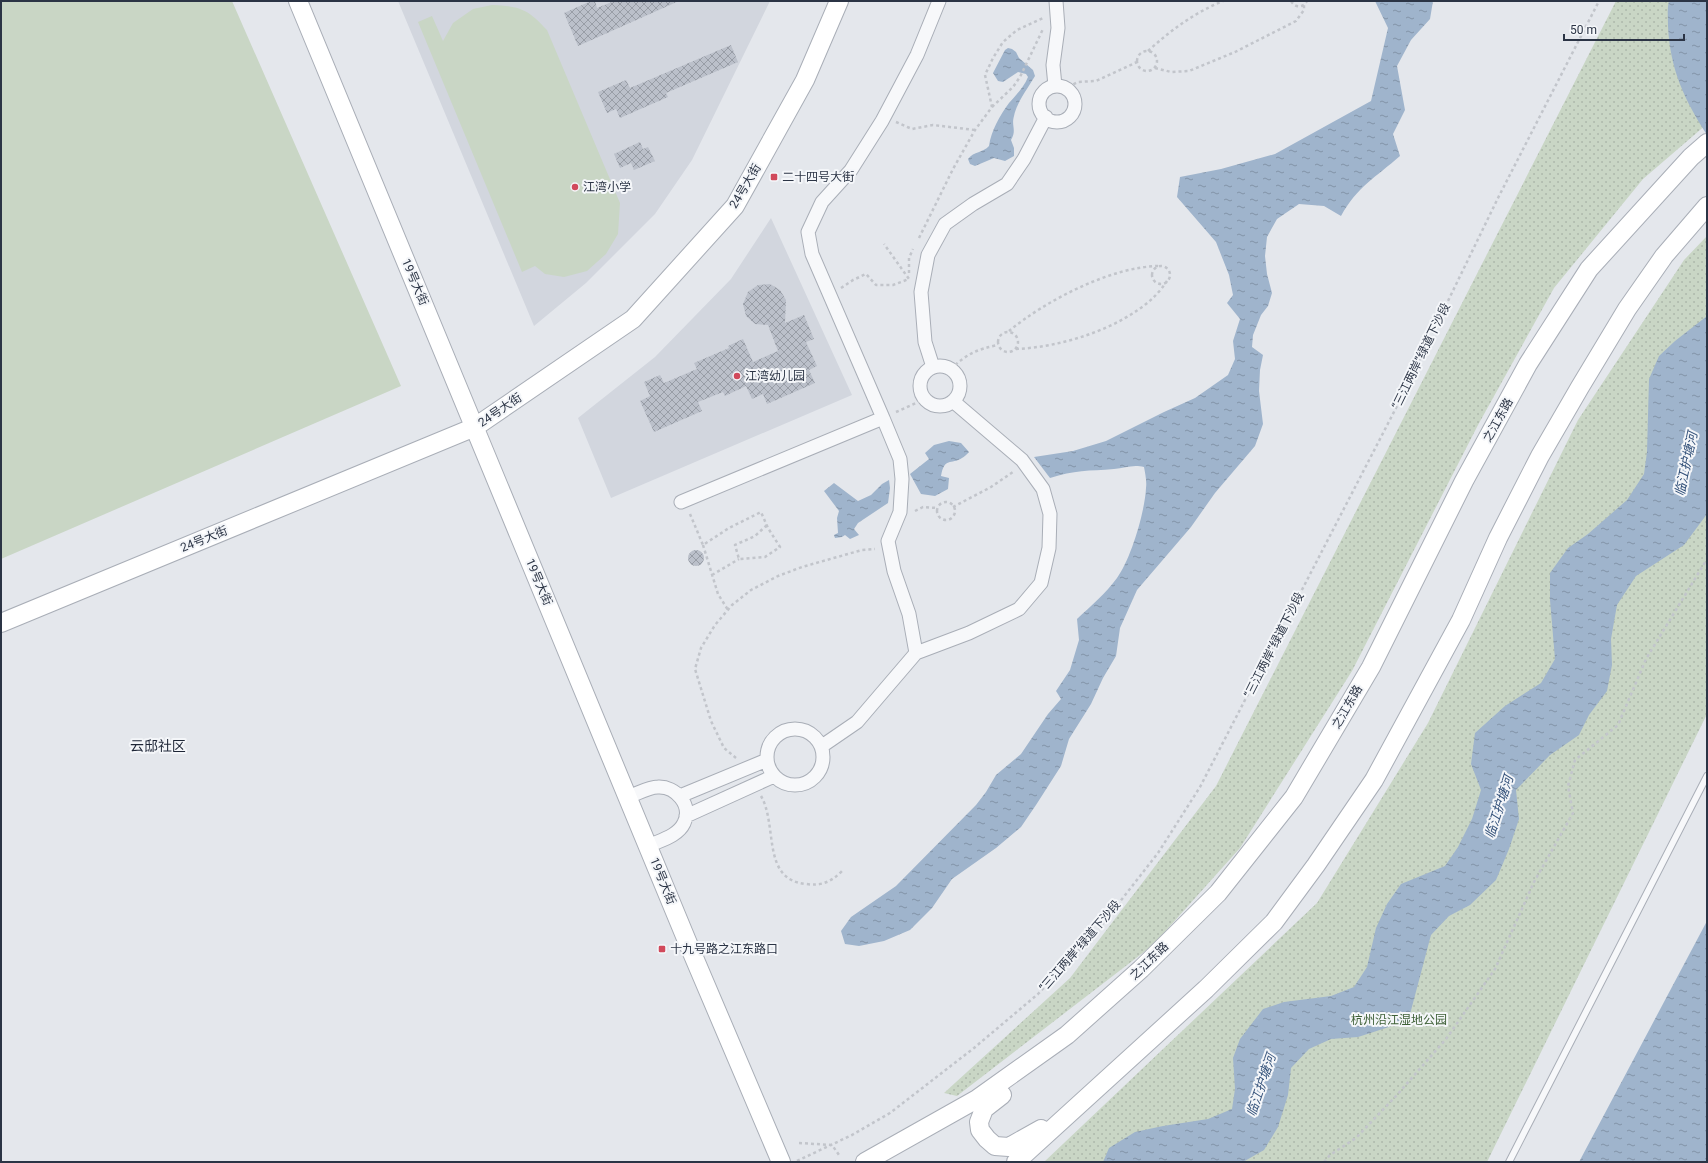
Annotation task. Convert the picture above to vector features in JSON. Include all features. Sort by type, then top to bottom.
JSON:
[{"type":"main road","name":"19号大街","points":[[298,1],[628,798],[781,1162]]},
{"type":"main road","name":"24号大街","points":[[1,623],[475,427],[632,319],[735,206],[805,80],[839,1]]},
{"type":"main road","name":"之江东路","points":[[865,1162],[977,1099],[1067,1035],[1141,969],[1218,894],[1294,797],[1371,667],[1464,481],[1528,364],[1589,269],[1691,157],[1707,143]]},
{"type":"main road","points":[[1016,1162],[1206,989],[1274,922],[1316,865],[1374,780],[1461,620],[1498,538],[1540,456],[1580,387],[1627,310],[1664,256],[1707,206]]},
{"type":"main road","points":[[1070,1113],[1009,1147],[995,1146],[980,1130],[979,1122],[984,1109],[1058,1055],[1084,1032],[1090,1015]]},
{"type":"street","points":[[916,653],[909,614],[894,571],[888,541],[900,512],[902,479],[900,458],[812,254],[808,232],[822,202],[851,170],[885,114],[917,55],[939,1]]},
{"type":"street","points":[[1056,4],[1058,28],[1054,65],[1060,87],[1073,97],[1074,103],[1071,114],[1062,120],[1056,121],[1046,118],[1039,108],[1041,96],[1044,91],[1060,87]]},
{"type":"street","points":[[933,367],[926,342],[922,296],[928,255],[945,224],[973,204],[1007,184],[1024,159],[1046,118]]},
{"type":"street","points":[[940,366],[951,369],[958,376],[960,382],[958,396],[954,402],[948,405],[936,406],[925,399],[921,394],[920,381],[923,375],[933,367],[940,366]]},
{"type":"street","points":[[822,746],[857,722],[916,653],[969,633],[1018,609],[1040,583],[1049,548],[1050,514],[1043,489],[1024,463],[954,402]]},
{"type":"street","points":[[683,501],[883,418]]},
{"type":"street","points":[[802,729],[810,732],[817,738],[822,746],[824,756],[822,765],[818,774],[810,781],[791,785],[782,782],[774,776],[769,769],[767,751],[770,743],[776,736],[788,730],[802,729]]},
{"type":"street","points":[[680,796],[767,760]]},
{"type":"street","points":[[686,816],[774,776]]},
{"type":"street","points":[[628,798],[657,787],[671,788],[680,796],[686,811],[684,822],[674,834],[648,846]]},
{"type":"lane","points":[[1509,1162],[1707,776]]},
{"type":"path","points":[[1060,87],[1078,82],[1096,81],[1137,62],[1139,55],[1148,51],[1179,25],[1195,14],[1223,1]]},
{"type":"path","points":[[1291,1],[1297,6],[1304,5]]},
{"type":"path","points":[[1137,62],[1143,70],[1149,71],[1155,68],[1171,72],[1189,71],[1212,63],[1296,21],[1304,10],[1304,5],[1307,1]]},
{"type":"path","name":"“三江两岸”绿道下沙段","points":[[795,1162],[852,1135],[890,1112],[974,1048],[1038,994],[1097,931],[1158,853],[1200,787],[1396,408],[1498,198],[1599,1]]},
{"type":"path","points":[[992,107],[985,75],[993,58],[1004,42],[1017,30],[1042,19],[1056,4]]},
{"type":"path","points":[[918,241],[953,169],[975,130],[992,107],[1020,77],[1043,29],[1042,19]]},
{"type":"path","points":[[1148,51],[1156,56],[1157,62],[1155,68]]},
{"type":"path","points":[[885,114],[895,122],[912,129],[933,125],[975,130]]},
{"type":"path","points":[[884,244],[922,296]]},
{"type":"path","points":[[909,279],[909,258],[915,247]]},
{"type":"path","points":[[1160,266],[1153,271],[1153,279],[1160,284],[1167,281]]},
{"type":"path","points":[[1160,266],[1165,267],[1169,271],[1170,276],[1154,298],[1136,311],[1116,322],[1074,339],[1054,345],[1016,349],[1006,352],[998,345],[1000,335],[1009,331],[1024,319],[1078,288],[1131,268],[1160,266]]},
{"type":"path","points":[[830,295],[853,280],[866,274],[876,285],[893,285],[909,279]]},
{"type":"path","points":[[1009,331],[1015,334],[1019,339],[1016,349]]},
{"type":"path","points":[[951,369],[961,359],[979,349],[998,345]]},
{"type":"path","points":[[883,418],[925,399]]},
{"type":"path","points":[[953,507],[991,487],[1024,463]]},
{"type":"path","points":[[683,501],[703,545],[718,594],[728,610]]},
{"type":"path","points":[[946,502],[953,507],[953,515],[945,519],[938,516],[938,508],[941,503],[946,502]]},
{"type":"path","points":[[897,518],[923,508],[938,508]]},
{"type":"path","points":[[703,545],[729,528],[761,512],[780,547],[765,558],[739,559],[712,574]]},
{"type":"path","points":[[739,559],[735,545],[755,536],[767,525]]},
{"type":"path","points":[[749,767],[724,748],[711,721],[694,669],[701,648],[715,625],[728,610],[751,590],[778,576],[802,567],[862,550],[889,548]]},
{"type":"path","points":[[1324,1162],[1330,1155],[1356,1138],[1396,1096],[1446,1039],[1495,969],[1534,882],[1573,813],[1568,786],[1575,760],[1618,724],[1646,660],[1707,560]]},
{"type":"path","points":[[755,785],[768,811],[772,846],[778,867],[786,877],[801,884],[816,885],[833,880],[842,871]]},
{"type":"path","points":[[799,1143],[832,1145],[839,1155]]},
{"type":"shaded area","name":"江湾小学","points":[[398,1],[770,1],[692,160],[655,214],[586,283],[534,326]]},
{"type":"shaded area","name":"江湾幼儿园","points":[[771,218],[852,395],[611,498],[578,418],[655,357],[731,279]]},
{"type":"green space","points":[[1,1],[232,1],[401,386],[1,559]]},
{"type":"green space","points":[[1616,1],[1707,1],[1707,124],[1643,179],[1554,288],[1478,425],[1352,671],[1240,848],[1153,945],[957,1096],[944,1093],[1070,978],[1216,786]]},
{"type":"green space","points":[[492,5],[510,6],[523,10],[534,17],[547,30],[620,203],[618,234],[606,254],[587,271],[564,277],[545,274],[535,266],[522,272],[418,22],[432,16],[443,41],[453,23],[473,9]]},
{"type":"green space","name":"杭州沿江湿地公园","points":[[1707,236],[1707,714],[1487,1162],[1044,1162],[1317,903],[1428,723],[1578,420],[1684,260]]},
{"type":"water","points":[[1375,1],[1433,1],[1430,19],[1411,40],[1397,66],[1405,110],[1393,134],[1400,156],[1360,190],[1341,216],[1324,206],[1299,204],[1277,219],[1267,237],[1265,256],[1267,274],[1272,293],[1268,306],[1261,315],[1253,335],[1252,347],[1263,355],[1260,370],[1259,391],[1263,424],[1255,446],[1215,493],[1191,527],[1137,590],[1120,628],[1116,656],[1103,678],[1091,704],[1069,739],[1061,766],[1021,827],[996,848],[952,879],[932,908],[910,930],[884,941],[859,946],[845,944],[841,931],[851,917],[896,886],[976,805],[996,775],[1021,754],[1048,714],[1061,699],[1056,691],[1070,670],[1079,640],[1077,619],[1113,584],[1122,570],[1132,547],[1140,522],[1145,498],[1146,483],[1144,467],[1133,466],[1082,471],[1050,478],[1034,457],[1073,451],[1106,441],[1195,398],[1228,375],[1235,359],[1233,341],[1240,319],[1227,303],[1233,295],[1229,275],[1216,242],[1177,197],[1180,177],[1221,169],[1275,154],[1371,101],[1388,28]]},
{"type":"water","points":[[1669,1],[1707,1],[1707,135],[1691,109],[1675,70],[1669,42]]},
{"type":"water","points":[[1008,48],[1016,52],[1019,58],[1033,70],[1035,76],[1015,111],[1013,123],[1014,133],[1011,140],[1014,148],[1014,156],[1005,161],[994,158],[975,166],[970,164],[968,159],[970,156],[984,150],[989,146],[999,118],[1022,88],[1028,77],[1026,74],[1018,72],[1003,82],[998,81],[993,73],[1005,50]]},
{"type":"water","name":"临江护塘河","points":[[1707,316],[1707,514],[1684,545],[1636,576],[1617,605],[1611,639],[1612,665],[1607,691],[1589,715],[1579,735],[1550,755],[1516,790],[1519,819],[1509,849],[1496,880],[1470,905],[1449,916],[1431,935],[1409,1018],[1389,1027],[1358,1037],[1331,1039],[1309,1049],[1291,1068],[1288,1095],[1278,1127],[1264,1150],[1243,1162],[1103,1162],[1109,1148],[1135,1132],[1208,1119],[1232,1109],[1235,1089],[1233,1058],[1240,1039],[1263,1009],[1284,1002],[1331,996],[1354,987],[1367,967],[1376,928],[1387,904],[1401,884],[1445,866],[1458,847],[1472,819],[1481,790],[1471,764],[1475,733],[1505,706],[1541,683],[1555,659],[1550,600],[1550,573],[1568,548],[1588,534],[1627,500],[1644,474],[1647,452],[1649,379],[1659,356],[1675,341]]},
{"type":"water","points":[[949,441],[961,443],[969,452],[962,458],[948,462],[944,466],[941,476],[949,478],[948,489],[935,496],[921,494],[910,474],[929,459],[925,453],[934,445]]},
{"type":"water","points":[[889,480],[890,488],[888,503],[858,523],[854,529],[859,535],[850,539],[845,535],[835,538],[834,535],[838,533],[837,518],[839,511],[824,491],[834,483],[858,501],[871,495],[882,484]]},
{"type":"water","points":[[1707,921],[1707,1162],[1579,1162]]},
{"type":"building","points":[[591,1],[595,1],[597,8],[614,1],[679,1],[578,46],[564,13]]},
{"type":"building","points":[[731,45],[738,62],[666,93],[668,97],[620,118],[616,109],[607,113],[598,92],[626,80],[630,88]]},
{"type":"building","points":[[640,142],[643,149],[648,147],[655,161],[634,170],[631,163],[620,168],[614,154]]},
{"type":"building","points":[[770,284],[780,290],[786,300],[785,323],[804,315],[814,339],[806,342],[817,366],[809,370],[815,383],[767,404],[763,394],[752,399],[746,386],[725,396],[723,392],[698,402],[702,411],[654,432],[640,401],[650,396],[644,382],[660,375],[664,383],[697,369],[694,363],[729,348],[728,346],[743,339],[753,362],[778,351],[768,325],[755,324],[746,316],[743,304],[748,292],[758,285]]},
{"type":"building","points":[[696,550],[703,555],[704,558],[699,565],[696,566],[689,561],[688,558],[693,551]]},
{"type":"place","name":"二十四号大街","points":[[774,177]]},
{"type":"place","name":"江湾小学","points":[[575,187]]},
{"type":"place","name":"江湾幼儿园","points":[[737,376]]},
{"type":"place","name":"十九号路之江东路口","points":[[662,949]]},
{"type":"district","name":"云邸社区","points":[[158,746]]}]
